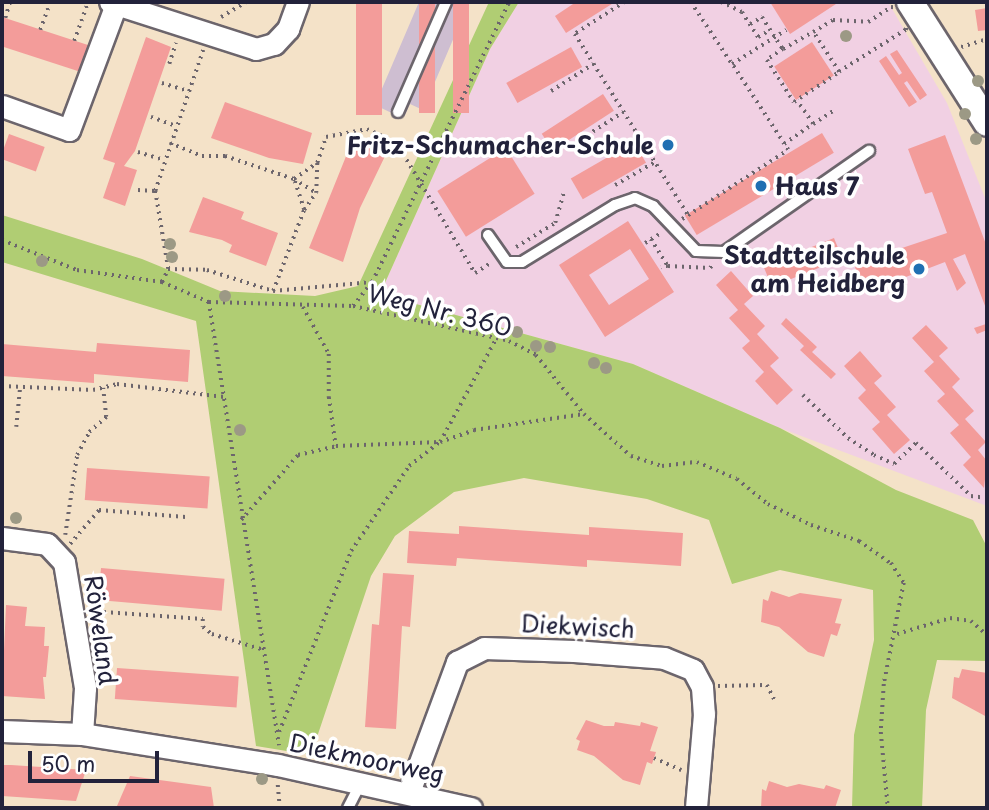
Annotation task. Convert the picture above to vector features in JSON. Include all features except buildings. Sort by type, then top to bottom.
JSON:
[{"type":"street","points":[[2,106],[69,130],[113,3],[256,50],[274,44],[288,29],[298,2]]},
{"type":"street","points":[[912,5],[987,123]]},
{"type":"street","name":"Röweland","points":[[2,538],[47,544],[60,555],[74,610],[85,688],[82,734]]},
{"type":"street","name":"Diekwisch","points":[[409,792],[457,663],[484,648],[574,651],[664,658],[693,670],[702,687],[704,714],[696,808]]},
{"type":"street","name":"Diekmoorweg","points":[[2,731],[82,734],[278,765],[409,792],[471,808]]},
{"type":"lane","points":[[398,112],[446,2]]},
{"type":"lane","points":[[488,235],[507,262],[522,262],[615,205],[635,198],[653,206],[696,251],[724,252],[869,151]]},
{"type":"lane","points":[[348,808],[361,782]]},
{"type":"path","points":[[5,18],[10,2]]},
{"type":"path","points":[[40,30],[50,2]]},
{"type":"path","points":[[74,41],[88,2]]},
{"type":"path","points":[[162,282],[168,269],[155,191],[164,160],[211,23],[246,2]]},
{"type":"path","points":[[353,306],[372,282],[418,180],[509,2]]},
{"type":"path","points":[[625,2],[575,34],[688,215]]},
{"type":"path","points":[[645,243],[788,150],[691,2]]},
{"type":"path","points":[[721,2],[742,12],[758,37],[770,30]]},
{"type":"path","points":[[797,102],[906,30],[912,5]]},
{"type":"path","points":[[813,124],[766,60],[833,20],[868,22],[883,12]]},
{"type":"path","points":[[750,24],[762,17],[783,49]]},
{"type":"path","points":[[169,64],[182,26]]},
{"type":"path","points":[[732,64],[786,30]]},
{"type":"path","points":[[813,32],[839,72]]},
{"type":"path","points":[[551,90],[593,64]]},
{"type":"path","points":[[162,83],[189,92]]},
{"type":"path","points":[[784,144],[833,111]]},
{"type":"path","points":[[581,139],[623,112]]},
{"type":"path","points":[[151,117],[176,125]]},
{"type":"path","points":[[273,291],[304,210],[316,193],[317,163],[326,137],[367,129],[396,142],[418,180]]},
{"type":"path","points":[[170,143],[202,156],[225,156],[294,178],[316,193]]},
{"type":"path","points":[[138,152],[164,160]]},
{"type":"path","points":[[615,185],[655,162]]},
{"type":"path","points":[[294,178],[317,163]]},
{"type":"path","points":[[294,178],[304,210]]},
{"type":"path","points":[[138,190],[155,191]]},
{"type":"path","points":[[651,239],[668,265],[661,268]]},
{"type":"path","name":"Weg Nr. 360","points":[[2,240],[77,270],[162,282],[209,302],[303,307],[353,306],[496,339],[536,355],[584,414],[631,456],[662,466],[697,462],[737,479],[768,504],[811,525],[859,541],[891,564],[904,583],[897,634],[884,684],[881,732],[888,808]]},
{"type":"path","points":[[168,269],[207,271],[273,291],[372,282]]},
{"type":"path","points":[[209,302],[240,521],[279,733],[280,808]]},
{"type":"path","points":[[303,307],[328,354],[328,397],[336,446]]},
{"type":"path","points":[[279,733],[351,551],[409,466],[440,442],[496,339]]},
{"type":"path","points":[[2,386],[103,388],[117,384],[224,397]]},
{"type":"path","points":[[16,428],[20,386]]},
{"type":"path","points":[[60,555],[77,455],[89,432],[106,417],[103,388]]},
{"type":"path","points":[[803,395],[848,438],[874,455],[894,464],[916,443],[971,496],[987,498]]},
{"type":"path","points":[[240,521],[298,455],[336,446],[440,442],[474,430],[584,414]]},
{"type":"path","points":[[60,555],[99,510],[186,517]]},
{"type":"path","points":[[74,610],[203,619],[203,627],[212,635],[264,650]]},
{"type":"path","points":[[897,634],[950,618],[971,621],[987,635]]},
{"type":"path","points":[[732,685],[767,685],[774,699]]},
{"type":"path","points":[[654,758],[673,768]]},
{"type":"shaded area","points":[[419,2],[469,2],[423,110],[410,104],[405,115],[398,116],[375,105]]},
{"type":"shaded area","name":"Fritz-Schumacher-Schule","points":[[519,2],[888,2],[947,103],[987,203],[987,506],[780,428],[633,364],[380,294],[490,49]]},
{"type":"green space","points":[[489,2],[519,2],[490,49],[380,294],[633,364],[780,428],[896,490],[973,520],[987,547],[987,661],[937,660],[926,710],[922,808],[852,808],[854,735],[874,640],[873,590],[780,570],[732,584],[709,520],[647,499],[524,478],[454,492],[395,536],[371,576],[311,755],[256,746],[196,321],[2,262],[2,215],[142,259],[220,291],[315,296],[358,286]]},
{"type":"place","name":"Fritz-Schumacher-Schule","points":[[668,145]]},
{"type":"place","name":"Haus 7","points":[[761,186]]},
{"type":"place","name":"Stadtteilschule am Heidberg","points":[[919,269]]}]
